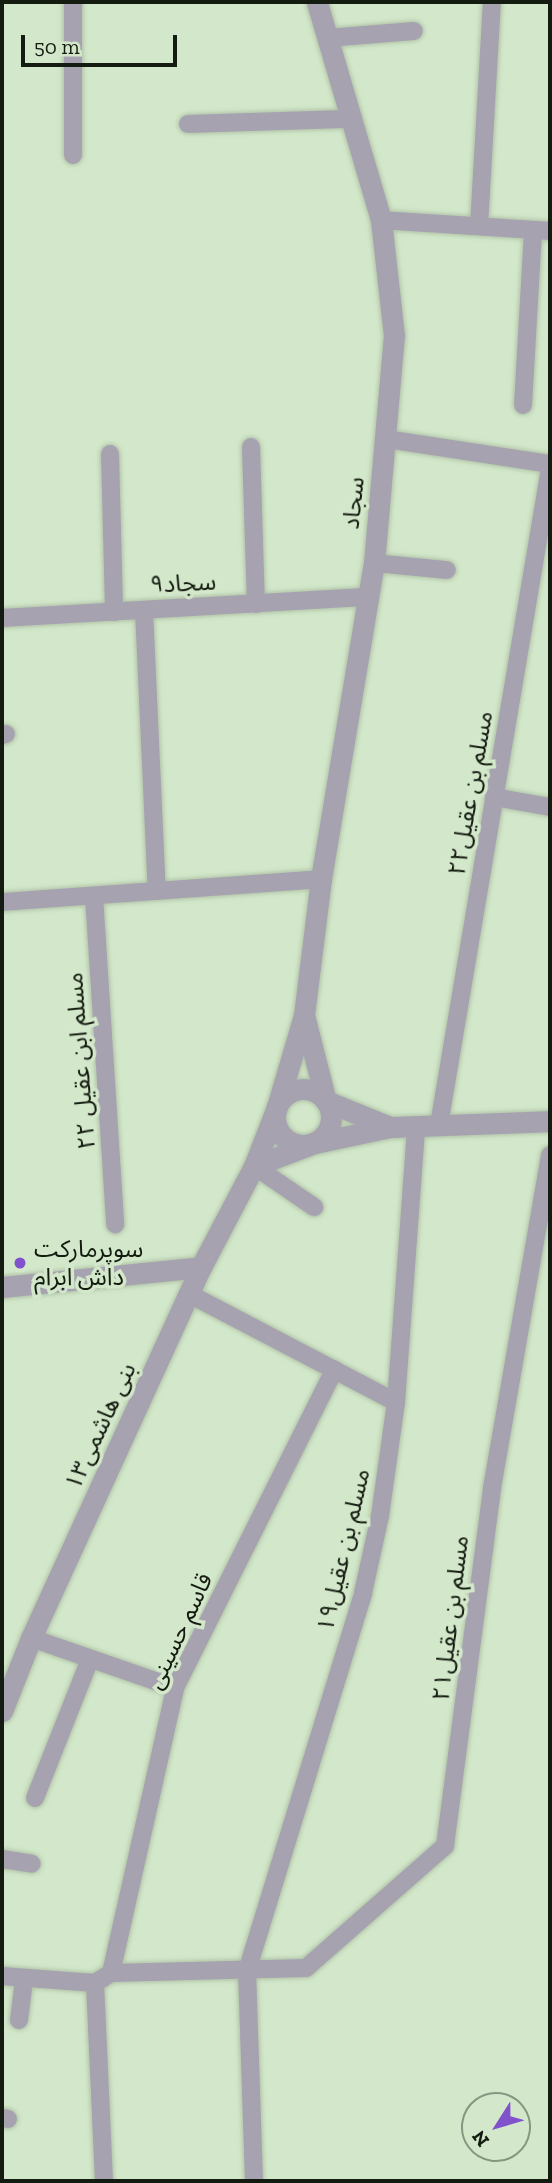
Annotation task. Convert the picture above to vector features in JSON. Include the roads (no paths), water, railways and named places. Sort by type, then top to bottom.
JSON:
[{"type":"street","points":[[73,155],[74,2]]},
{"type":"street","name":"سجاد","points":[[304,1015],[321,879],[373,564],[394,337],[382,220],[317,2]]},
{"type":"street","points":[[479,226],[492,2]]},
{"type":"street","points":[[327,38],[414,31]]},
{"type":"street","points":[[188,124],[351,119]]},
{"type":"street","points":[[382,220],[541,230],[523,405]]},
{"type":"street","points":[[386,439],[550,467]]},
{"type":"street","points":[[251,447],[256,604]]},
{"type":"street","points":[[110,454],[114,612]]},
{"type":"street","name":"مسلم بن عقیل۲۲","points":[[439,1125],[550,467]]},
{"type":"street","points":[[373,564],[447,570]]},
{"type":"street","name":"۹سجاد","points":[[2,618],[368,597]]},
{"type":"street","points":[[144,610],[157,891]]},
{"type":"street","points":[[494,797],[550,807]]},
{"type":"street","points":[[2,902],[321,879]]},
{"type":"street","name":"مسلم ابن عقیل ۲۲","points":[[94,896],[115,1224]]},
{"type":"street","points":[[254,1166],[315,1143],[326,1134],[331,1122],[304,1015]]},
{"type":"street","name":"بنی هاشمی۱۳","points":[[2,1712],[31,1638],[201,1267],[254,1166],[277,1107],[304,1015]]},
{"type":"street","points":[[390,1127],[326,1101],[313,1091],[296,1090],[281,1100],[275,1116],[281,1134],[296,1145],[390,1127],[550,1121]]},
{"type":"street","name":"مسلم بن عقیل۱۹","points":[[254,2181],[247,1971],[363,1592],[380,1516],[396,1402],[416,1127]]},
{"type":"street","name":"مسلم بن عقیل۲۱","points":[[111,1973],[306,1968],[445,1846],[492,1488],[550,1155]]},
{"type":"street","points":[[254,1166],[314,1206]]},
{"type":"street","points":[[2,1287],[201,1267]]},
{"type":"street","points":[[189,1294],[396,1402]]},
{"type":"street","name":"قاسم حسینی","points":[[111,1973],[175,1688],[334,1370]]},
{"type":"street","points":[[31,1638],[175,1688]]},
{"type":"street","points":[[35,1798],[90,1659]]},
{"type":"street","points":[[2,1859],[32,1864]]},
{"type":"street","points":[[2,1976],[95,1983],[111,1973]]},
{"type":"street","points":[[19,2020],[24,1979]]},
{"type":"street","points":[[95,1983],[104,2181]]},
{"type":"place","name":"سوپرمارکت داش ابرام","points":[[20,1263]]}]
